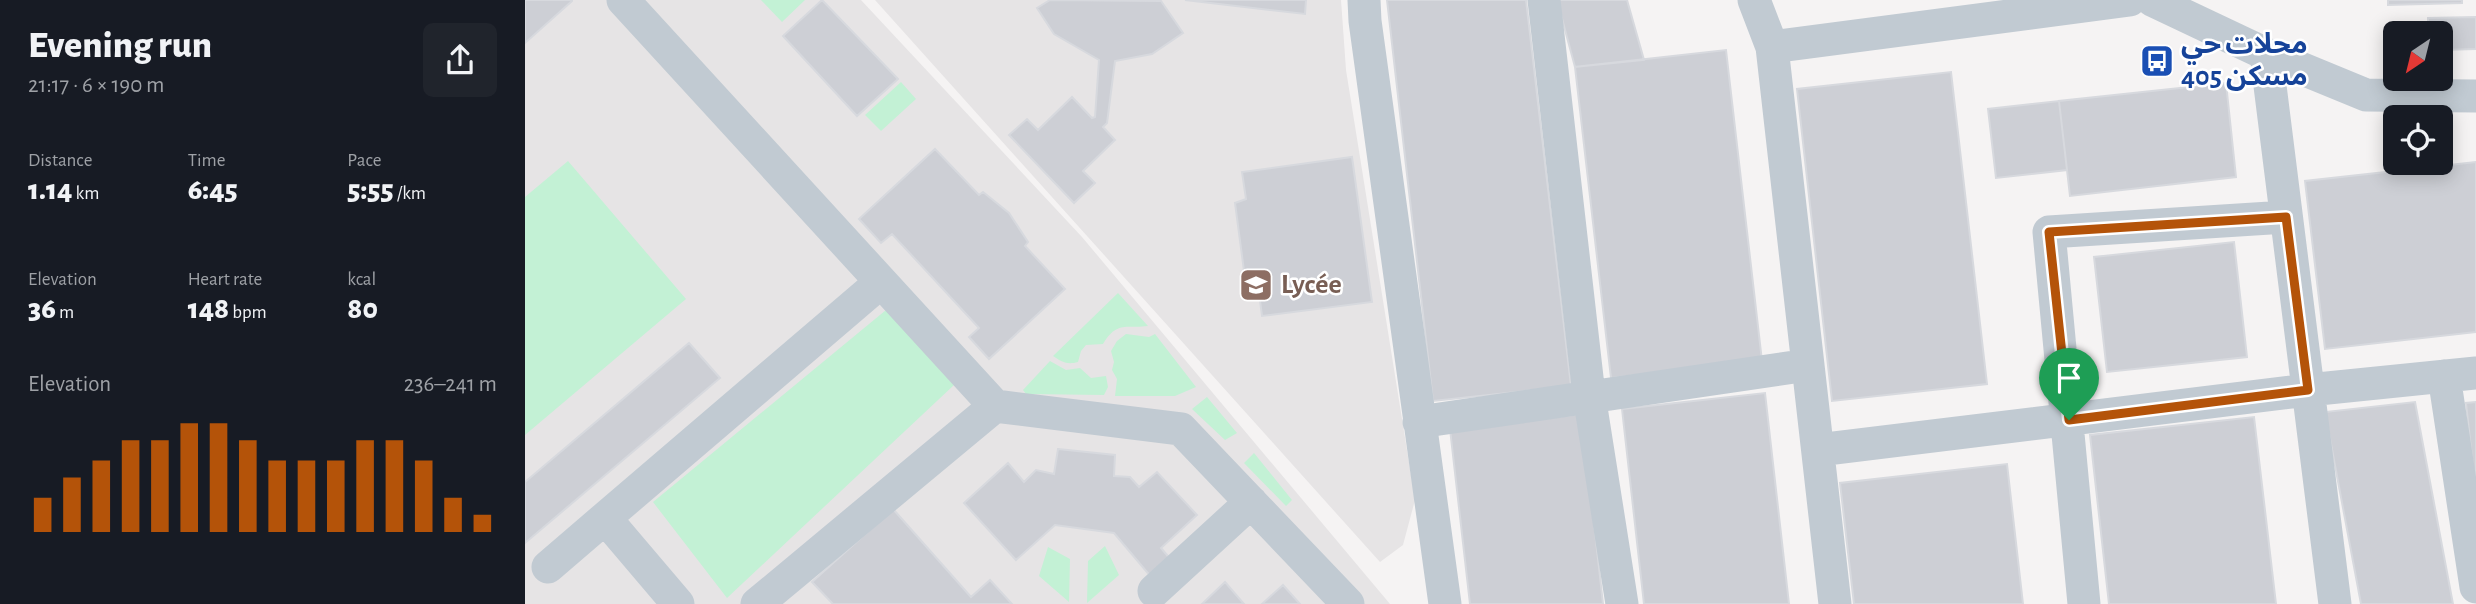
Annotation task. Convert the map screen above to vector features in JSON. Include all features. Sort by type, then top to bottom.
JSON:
[{"type":"street","points":[[623,0],[995,406],[1181,429],[1348,604]]},
{"type":"street","points":[[1364,0],[1444,604]]},
{"type":"street","points":[[1544,0],[1589,395],[1622,604]]},
{"type":"street","points":[[1754,0],[1772,47],[1835,604]]},
{"type":"street","points":[[1772,47],[2130,0]]},
{"type":"street","points":[[2152,0],[2266,54],[2366,95],[2476,96]]},
{"type":"street","points":[[2266,54],[2335,604]]},
{"type":"street","points":[[2084,604],[2069,420],[2049,232],[2286,217]]},
{"type":"street","points":[[548,567],[881,282]]},
{"type":"street","points":[[1419,422],[1808,365]]},
{"type":"street","points":[[1818,450],[2460,374],[2476,587]]},
{"type":"street","points":[[757,604],[995,406]]},
{"type":"street","points":[[1154,591],[1251,502]]},
{"type":"street","points":[[605,517],[678,604]]},
{"type":"shaded area","points":[[525,0],[861,0],[1082,237],[1390,604],[525,604]]},
{"type":"shaded area","name":"Lycée","points":[[875,0],[1341,0],[1346,70],[1415,500],[1403,545],[1380,562]]},
{"type":"green space","points":[[761,0],[805,0],[782,22]]},
{"type":"green space","points":[[901,82],[916,99],[881,131],[865,115]]},
{"type":"green space","points":[[568,161],[686,299],[525,435],[525,197]]},
{"type":"green space","points":[[1118,293],[1148,326],[1123,327],[1113,331],[1103,344],[1086,345],[1078,362],[1065,362],[1053,356]]},
{"type":"green space","points":[[886,310],[954,385],[727,598],[653,502]]},
{"type":"green space","points":[[1126,334],[1149,337],[1155,334],[1196,387],[1175,396],[1115,396],[1117,379],[1112,370],[1114,362],[1111,351],[1117,341]]},
{"type":"green space","points":[[1050,361],[1066,370],[1080,368],[1091,378],[1106,376],[1108,387],[1104,395],[1026,394],[1023,390]]},
{"type":"green space","points":[[1207,397],[1237,433],[1225,440],[1192,409]]},
{"type":"green space","points":[[1254,453],[1292,500],[1286,506],[1244,463]]},
{"type":"green space","points":[[1105,546],[1119,575],[1087,603],[1088,561]]},
{"type":"green space","points":[[1048,547],[1070,559],[1069,602],[1039,576]]},
{"type":"building","points":[[525,0],[572,0],[572,1],[525,43]]},
{"type":"building","points":[[822,0],[898,79],[857,116],[783,36]]},
{"type":"building","points":[[1050,0],[1161,1],[1183,33],[1152,54],[1115,61],[1107,123],[1103,127],[1115,140],[1083,171],[1095,183],[1074,203],[1009,135],[1027,119],[1038,130],[1072,97],[1092,118],[1095,117],[1099,60],[1054,34],[1037,8]]},
{"type":"building","points":[[1185,0],[1306,0],[1305,14]]},
{"type":"building","points":[[1387,0],[1526,0],[1571,386],[1433,401]]},
{"type":"building","points":[[1557,0],[1627,0],[1644,60],[1575,67]]},
{"type":"building","points":[[2388,0],[2462,0],[2462,3],[2388,5]]},
{"type":"building","points":[[2476,17],[2476,49],[2453,50],[2453,21],[2428,21],[2428,18]]},
{"type":"building","points":[[1726,50],[1762,361],[1611,378],[1575,67]]},
{"type":"building","points":[[1951,72],[1987,384],[1832,401],[1797,89]]},
{"type":"building","points":[[2226,83],[2236,177],[2070,196],[2059,101]]},
{"type":"building","points":[[2059,101],[2067,170],[1996,178],[1988,109]]},
{"type":"building","points":[[935,149],[979,195],[983,192],[1009,213],[1028,242],[1025,246],[1065,289],[989,359],[969,337],[979,328],[892,234],[881,243],[859,219]]},
{"type":"building","points":[[1352,157],[1372,302],[1262,316],[1258,285],[1246,286],[1235,203],[1246,199],[1242,172]]},
{"type":"building","points":[[2476,162],[2476,332],[2325,349],[2305,181],[2383,172],[2383,175],[2453,175],[2453,165]]},
{"type":"building","points":[[2234,242],[2247,357],[2107,372],[2094,257]]},
{"type":"building","points":[[689,343],[720,378],[525,543],[525,482]]},
{"type":"building","points":[[1765,393],[1789,604],[1644,604],[1622,409]]},
{"type":"building","points":[[2415,402],[2453,604],[2361,604],[2325,412]]},
{"type":"building","points":[[2476,402],[2476,495],[2466,403]]},
{"type":"building","points":[[1582,414],[1603,604],[1470,604],[1450,429]]},
{"type":"building","points":[[2254,417],[2276,604],[2109,604],[2090,435]]},
{"type":"building","points":[[1058,449],[1115,455],[1114,476],[1130,477],[1139,487],[1157,472],[1197,515],[1161,548],[1172,561],[1152,578],[1114,533],[1055,525],[1016,560],[964,503],[1008,463],[1024,482],[1036,470],[1054,474]]},
{"type":"building","points":[[2007,464],[2023,604],[1854,604],[1840,483]]},
{"type":"building","points":[[893,509],[971,597],[990,580],[1012,604],[833,604],[812,582]]},
{"type":"building","points":[[1225,582],[1244,604],[1202,604]]},
{"type":"building","points":[[1283,585],[1300,604],[1262,604]]},
{"type":"place","name":"محلات حي 405 مسكن","points":[[2157,61]]},
{"type":"place","name":"Lycée","points":[[1256,285]]},
{"type":"route","points":[[2286,217],[2308,390],[2069,420],[2049,232],[2286,217]]}]
